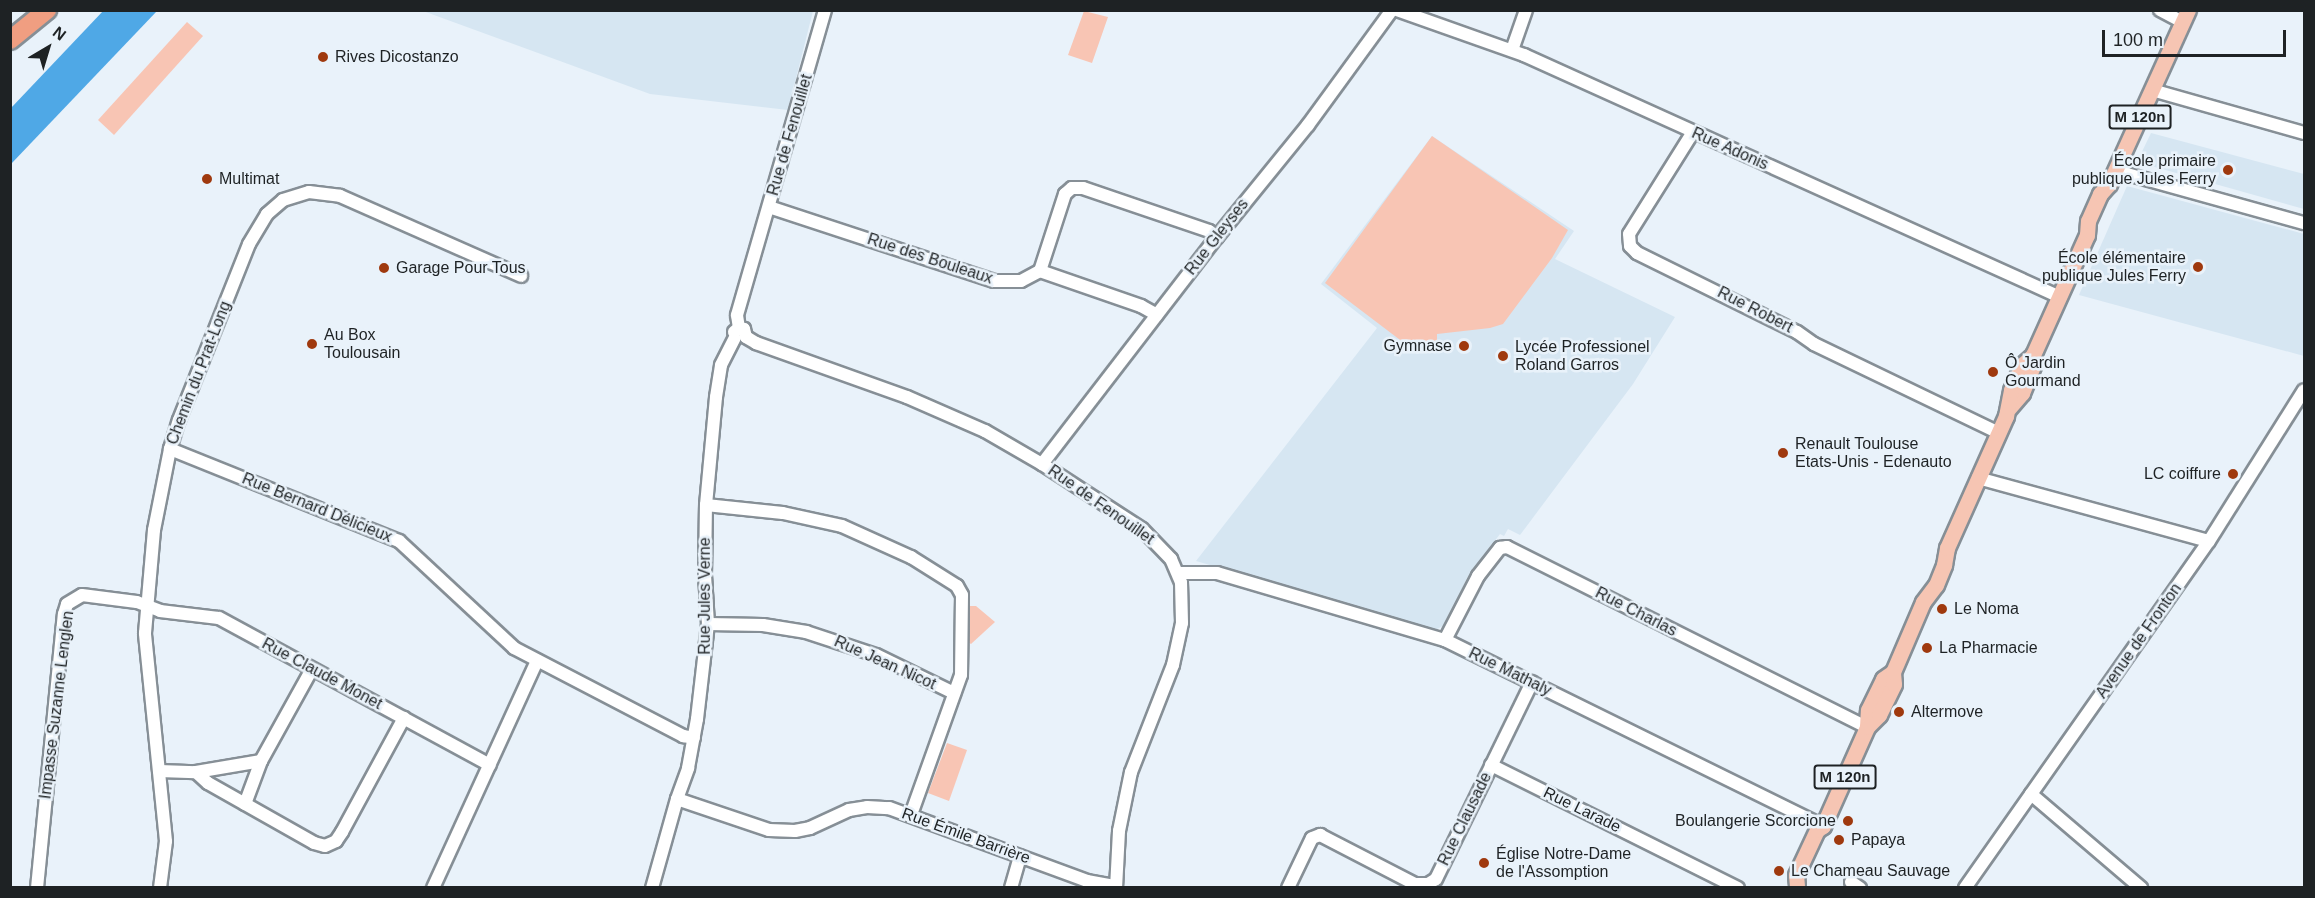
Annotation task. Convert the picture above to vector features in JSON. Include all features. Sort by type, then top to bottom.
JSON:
[{"type":"highway","points":[[10,40],[47,10]]},
{"type":"main road","name":"M 120n","points":[[1796,887],[1805,879],[1824,833],[1823,826],[1867,727],[1879,715],[1894,684],[1893,672],[1923,602],[1936,585],[1944,565],[1947,548],[2009,408],[2022,393],[2033,366],[2033,355],[2087,235],[2097,225],[2109,198],[2109,184],[2186,16]]},
{"type":"street","name":"Rue de Fenouillet","points":[[825,10],[737,315],[740,334],[804,362],[952,415],[1042,464],[1142,530],[1158,543],[1179,573]]},
{"type":"street","name":"Rue Gleyses","points":[[1042,464],[1217,237],[1308,125],[1392,10]]},
{"type":"street","name":"Rue Adonis","points":[[1397,10],[1512,50],[2060,297]]},
{"type":"street","points":[[1512,50],[1526,10]]},
{"type":"street","points":[[2160,10],[2186,16]]},
{"type":"street","points":[[2152,90],[2304,133]]},
{"type":"street","name":"Rue Robert","points":[[1693,132],[1629,234],[1630,246],[1637,253],[1787,327],[1814,344],[1999,433]]},
{"type":"street","points":[[2116,169],[2304,224]]},
{"type":"street","points":[[1157,315],[1141,306],[1040,271],[1065,194],[1072,188],[1094,192],[1209,231],[1217,237]]},
{"type":"street","name":"Chemin du Prat-Long","points":[[159,888],[166,840],[148,675],[146,606],[154,530],[170,449],[249,244],[267,214],[284,200],[309,192],[340,196],[521,276]]},
{"type":"street","name":"Rue des Bouleaux","points":[[769,207],[994,281],[1021,281],[1040,271]]},
{"type":"street","name":"Rue Jules Verne","points":[[652,888],[676,799],[688,768],[694,738],[708,624],[705,575],[706,505],[719,376],[725,353],[740,334]]},
{"type":"street","name":"Avenue de Fronton","points":[[1965,888],[2209,541],[2304,390]]},
{"type":"street","name":"Rue Bernard Délicieux","points":[[170,449],[399,541],[498,635],[537,661],[683,735],[694,738]]},
{"type":"street","points":[[1978,478],[2209,541]]},
{"type":"street","points":[[706,505],[783,513],[842,526],[944,575],[957,586],[962,595],[963,662],[911,815]]},
{"type":"street","name":"Rue Charlas","points":[[1445,640],[1478,576],[1500,548],[1508,547],[1867,727]]},
{"type":"street","points":[[1116,887],[1119,831],[1131,772],[1173,665],[1182,623],[1179,573]]},
{"type":"street","name":"Rue Mathaly","points":[[1179,573],[1216,573],[1445,640],[1823,826]]},
{"type":"street","name":"Impasse Suzanne Lenglen","points":[[37,888],[68,604],[82,595],[137,602],[146,606]]},
{"type":"street","name":"Rue Claude Monet","points":[[146,606],[160,611],[219,618],[490,765]]},
{"type":"street","name":"Rue Jean Nicot","points":[[708,624],[763,624],[815,634],[876,655],[954,693]]},
{"type":"street","points":[[433,888],[537,661]]},
{"type":"street","points":[[245,804],[261,761],[312,669]]},
{"type":"street","name":"Rue Clausade","points":[[1288,888],[1312,838],[1320,835],[1416,884],[1430,886],[1436,879],[1532,682]]},
{"type":"street","points":[[196,772],[208,783],[314,843],[326,846],[336,841],[404,718]]},
{"type":"street","points":[[159,771],[196,772],[261,761]]},
{"type":"street","name":"Rue Larade","points":[[1491,765],[1738,888]]},
{"type":"street","points":[[2031,794],[2141,888]]},
{"type":"street","name":"Rue Émile Barrière","points":[[676,799],[769,830],[795,831],[810,828],[849,810],[867,807],[889,808],[1087,881],[1116,887]]},
{"type":"street","points":[[1011,888],[1020,856]]},
{"type":"shaded area","points":[[423,11],[813,11],[788,110],[650,94]]},
{"type":"shaded area","points":[[1084,11],[1108,17],[1092,63],[1068,55]]},
{"type":"shaded area","points":[[187,22],[203,36],[114,135],[98,120]]},
{"type":"shaded area","name":"École primaire publique Jules Ferry","points":[[2151,133],[2304,174],[2304,209],[2137,162]]},
{"type":"shaded area","name":"Lycée Professionel Roland Garros","points":[[1432,136],[1574,231],[1555,259],[1675,317],[1633,384],[1520,535],[1508,529],[1504,536],[1500,534],[1467,578],[1445,625],[1435,630],[1196,561],[1377,328],[1321,284]]},
{"type":"shaded area","points":[[1432,136],[1568,230],[1552,258],[1503,324],[1490,328],[1437,334],[1437,340],[1412,349],[1325,283]]},
{"type":"shaded area","name":"École élémentaire publique Jules Ferry","points":[[2127,186],[2304,234],[2304,356],[2079,295]]},
{"type":"shaded area","points":[[970,606],[976,606],[995,622],[971,644],[968,642],[967,610]]},
{"type":"shaded area","points":[[947,743],[967,750],[949,801],[928,793]]},
{"type":"water","points":[[104,10],[157,11],[11,164],[11,108]]},
{"type":"place","name":"Rives Dicostanzo","points":[[323,57]]},
{"type":"place","name":"École primaire publique Jules Ferry","points":[[2228,170]]},
{"type":"place","name":"Multimat","points":[[207,179]]},
{"type":"place","name":"École élémentaire publique Jules Ferry","points":[[2198,267]]},
{"type":"place","name":"Garage Pour Tous","points":[[384,268]]},
{"type":"place","name":"Au Box Toulousain","points":[[312,344]]},
{"type":"place","name":"Gymnase","points":[[1464,346]]},
{"type":"place","name":"Lycée Professionel Roland Garros","points":[[1503,356]]},
{"type":"place","name":"Ô Jardin Gourmand","points":[[1993,372]]},
{"type":"place","name":"Renault Toulouse Etats-Unis - Edenauto","points":[[1783,453]]},
{"type":"place","name":"LC coiffure","points":[[2233,474]]},
{"type":"place","name":"Le Noma","points":[[1942,609]]},
{"type":"place","name":"La Pharmacie","points":[[1927,648]]},
{"type":"place","name":"Altermove","points":[[1899,712]]},
{"type":"place","name":"Boulangerie Scorcione","points":[[1848,821]]},
{"type":"place","name":"Papaya","points":[[1839,840]]},
{"type":"place","name":"Église Notre-Dame de l'Assomption","points":[[1484,863]]},
{"type":"place","name":"Le Chameau Sauvage","points":[[1779,871]]}]
